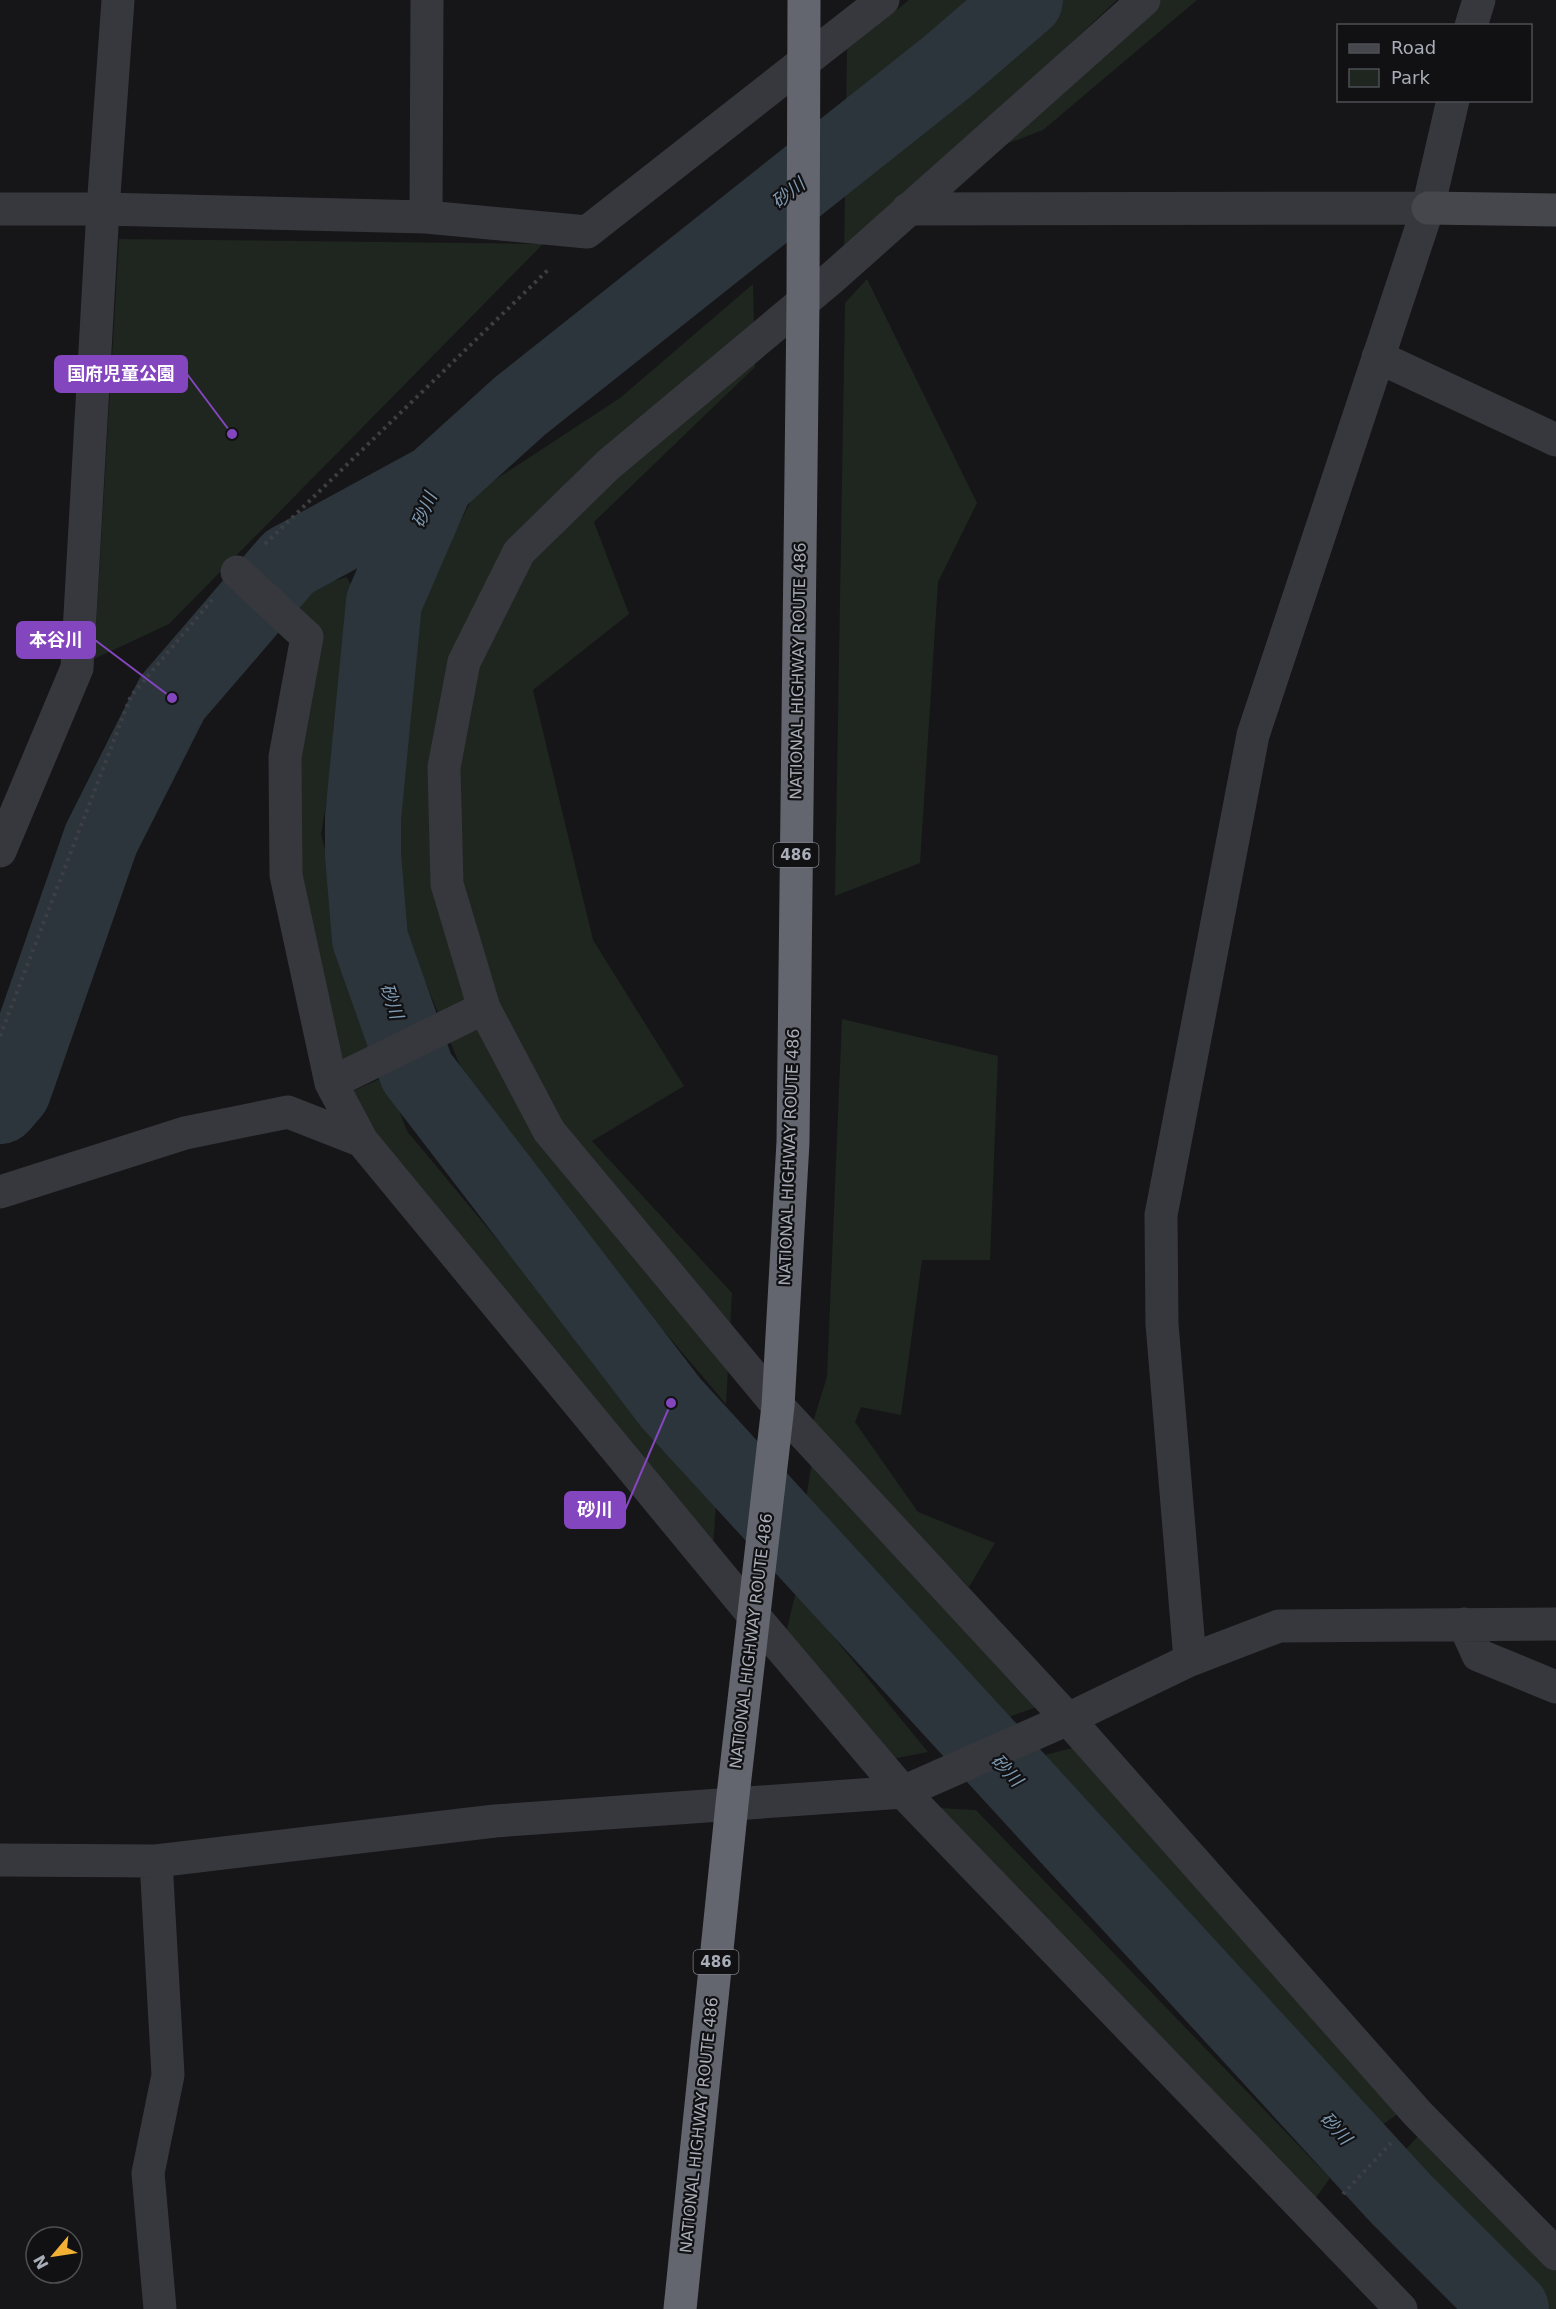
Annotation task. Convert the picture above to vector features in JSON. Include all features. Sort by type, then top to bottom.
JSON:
[{"type":"highway","name":"NATIONAL HIGHWAY ROUTE 486","points":[[680,2309],[732,1804],[778,1406],[793,1142],[803,303],[804,0]]},
{"type":"street","points":[[0,850],[77,668],[118,0]]},
{"type":"street","points":[[426,217],[428,0]]},
{"type":"street","points":[[0,209],[104,209],[426,217],[587,232],[803,75],[883,0]]},
{"type":"street","points":[[1143,0],[803,303],[608,465],[519,552],[464,662],[444,767],[447,884],[484,1008],[549,1131],[778,1406],[1068,1719],[1418,2114],[1556,2254]]},
{"type":"street","points":[[1472,24],[1479,0]]},
{"type":"street","points":[[1190,1660],[1162,1324],[1161,1215],[1253,735],[1428,208],[1453,102]]},
{"type":"street","points":[[908,209],[1428,208],[1556,210]]},
{"type":"street","points":[[1378,357],[1556,440]]},
{"type":"street","points":[[237,572],[307,637],[285,757],[286,875],[331,1083],[362,1142],[753,1616],[903,1792],[1401,2309]]},
{"type":"street","points":[[331,1083],[484,1008]]},
{"type":"street","points":[[0,1192],[185,1133],[288,1112],[362,1142]]},
{"type":"street","points":[[1464,1623],[1478,1655],[1556,1687]]},
{"type":"street","points":[[0,1860],[156,1861],[495,1821],[903,1792],[1068,1719],[1190,1660],[1279,1626],[1556,1624]]},
{"type":"street","points":[[156,1861],[168,2075],[148,2173],[160,2309]]},
{"type":"path","points":[[1316,2222],[1418,2114]]},
{"type":"green space","points":[[909,0],[1117,0],[844,255],[847,49]]},
{"type":"green space","points":[[1161,0],[1197,0],[1043,130],[991,150]]},
{"type":"green space","points":[[119,239],[543,244],[169,624],[94,659]]},
{"type":"green space","points":[[867,279],[977,503],[938,582],[920,863],[835,896],[845,303]]},
{"type":"green space","points":[[753,284],[755,367],[594,522],[629,614],[533,690],[593,940],[684,1086],[592,1141],[732,1293],[726,1404],[481,1116],[387,890],[402,635],[475,493],[620,398]]},
{"type":"green space","points":[[347,577],[360,606],[321,834],[374,1044],[341,1060],[298,867],[297,764],[323,638],[290,594]]},
{"type":"green space","points":[[842,1019],[998,1056],[990,1260],[922,1260],[901,1415],[861,1407],[855,1422],[918,1512],[995,1543],[969,1587],[811,1428],[827,1377]]},
{"type":"green space","points":[[386,1076],[407,1131],[716,1503],[713,1548],[374,1134],[351,1092]]},
{"type":"green space","points":[[812,1462],[1037,1707],[997,1721],[804,1511]]},
{"type":"green space","points":[[796,1591],[928,1752],[892,1759],[786,1633]]},
{"type":"green space","points":[[1076,1747],[1402,2111],[1375,2130],[1033,1758]]},
{"type":"green space","points":[[938,1808],[976,1810],[1330,2178],[1315,2199]]},
{"type":"green space","points":[[1420,2134],[1556,2271],[1556,2309],[1549,2309],[1397,2159]]},
{"type":"waterway","name":"砂川","points":[[1025,0],[947,67],[520,406],[436,482],[384,602],[363,818],[363,855],[370,939],[417,1072],[671,1403],[1401,2199],[1511,2309]]},
{"type":"waterway","points":[[0,1106],[13,1091],[101,839],[172,698],[289,562],[436,482]]},
{"type":"place","name":"国府児童公園","points":[[232,434]]},
{"type":"place","name":"本谷川","points":[[172,698]]},
{"type":"place","name":"砂川","points":[[671,1403]]}]
